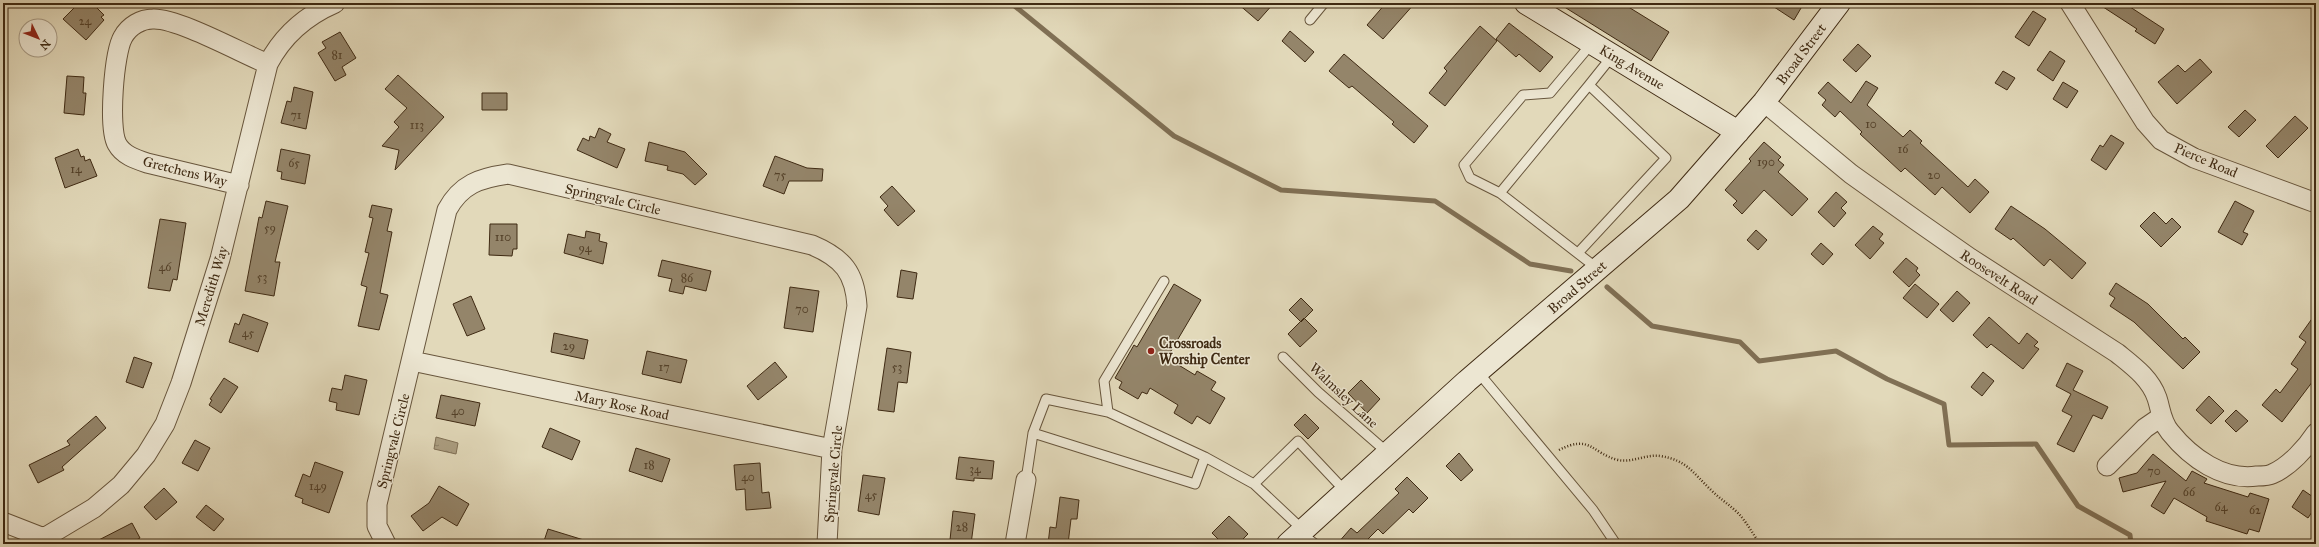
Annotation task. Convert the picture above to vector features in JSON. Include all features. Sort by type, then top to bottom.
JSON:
[{"type":"main road","name":"King Avenue","points":[[1526,3],[1738,132]]},
{"type":"main road","name":"Broad Street","points":[[1302,538],[1346,492],[1478,372],[1679,199],[1764,102],[1839,3]]},
{"type":"street","name":"Meredith Way","points":[[43,541],[94,508],[121,485],[146,455],[165,424],[181,383],[215,274],[240,185],[268,64],[278,45],[288,34],[301,22],[334,3]]},
{"type":"street","name":"Pierce Road","points":[[2070,3],[2145,122],[2162,140],[2194,158],[2316,203]]},
{"type":"street","name":"Gretchens Way","points":[[240,185],[147,163],[132,158],[122,150],[115,138],[112,122],[117,55],[123,37],[129,29],[136,23],[152,19],[171,21],[268,64]]},
{"type":"street","name":"Roosevelt Road","points":[[1764,102],[1851,174],[1917,221],[1970,258],[2117,353],[2137,369],[2150,383],[2157,398],[2160,417]]},
{"type":"street","name":"Springvale Circle","points":[[386,544],[377,526],[377,504],[447,210],[455,196],[471,184],[491,176],[508,174],[812,245],[828,252],[840,262],[856,287],[857,306],[832,449],[826,544]]},
{"type":"street","name":"Mary Rose Road","points":[[412,361],[832,449]]},
{"type":"street","points":[[2107,466],[2145,428],[2160,417],[2169,431],[2188,452],[2217,471],[2245,478],[2272,475],[2288,464],[2316,433]]},
{"type":"street","points":[[1015,544],[1026,480]]},
{"type":"street","points":[[3,522],[43,541]]},
{"type":"lane","points":[[1310,20],[1324,3]]},
{"type":"lane","points":[[1592,43],[1550,93],[1523,95],[1464,165],[1470,178],[1500,193],[1598,269]]},
{"type":"lane","points":[[1500,193],[1613,55]]},
{"type":"lane","points":[[1578,253],[1666,158],[1589,85]]},
{"type":"lane","points":[[1108,412],[1104,381],[1164,281]]},
{"type":"lane","name":"Walmsley Lane","points":[[1283,357],[1318,392],[1388,453]]},
{"type":"lane","points":[[1478,372],[1549,455],[1593,510],[1616,544]]},
{"type":"lane","points":[[1026,480],[1033,433],[1046,399],[1108,412],[1204,457],[1254,484],[1302,538]]},
{"type":"lane","points":[[1033,433],[1194,484],[1204,457]]},
{"type":"lane","points":[[1254,484],[1298,440],[1346,492]]},
{"type":"path","points":[[1549,455],[1573,444],[1583,443],[1608,457],[1624,461],[1658,456],[1682,462],[1695,471],[1711,490],[1738,513],[1760,544]]},
{"type":"water","points":[[436,437],[458,443],[456,454],[434,449]]},
{"type":"building","points":[[79,3],[92,3],[104,15],[101,17],[104,20],[86,40],[63,19]]},
{"type":"building","points":[[1237,3],[1274,3],[1258,21]]},
{"type":"building","points":[[1386,3],[1415,3],[1383,39],[1367,25]]},
{"type":"building","points":[[1558,3],[1622,3],[1669,32],[1651,61]]},
{"type":"building","points":[[1768,3],[1804,3],[1794,20]]},
{"type":"building","points":[[2097,3],[2124,3],[2164,29],[2155,44],[2135,31],[2137,29]]},
{"type":"building","points":[[2033,11],[2046,19],[2029,46],[2015,37]]},
{"type":"building","points":[[1509,23],[1553,57],[1540,72],[1519,54],[1516,57],[1496,39]]},
{"type":"building","points":[[1480,26],[1497,41],[1445,106],[1429,93],[1447,71],[1444,68]]},
{"type":"building","points":[[1290,31],[1314,52],[1305,62],[1282,41]]},
{"type":"building","points":[[340,32],[356,58],[342,67],[346,75],[335,81],[318,53],[326,48],[322,42]]},
{"type":"building","points":[[1858,44],[1871,56],[1856,72],[1843,60]]},
{"type":"building","points":[[2050,51],[2065,61],[2053,81],[2037,70]]},
{"type":"building","points":[[1344,54],[1428,126],[1414,143],[1392,124],[1394,122],[1352,86],[1349,88],[1329,71]]},
{"type":"building","points":[[2200,59],[2212,72],[2177,104],[2158,82],[2178,65],[2185,72]]},
{"type":"building","points":[[2003,71],[2015,78],[2007,90],[1995,83]]},
{"type":"building","points":[[398,75],[444,117],[395,170],[399,150],[382,146],[399,127],[394,122],[407,108],[385,89]]},
{"type":"building","points":[[67,76],[84,77],[83,93],[86,93],[84,115],[64,113]]},
{"type":"building","points":[[1866,81],[1878,88],[1867,105],[1903,137],[1910,130],[1922,141],[1920,143],[1968,187],[1975,179],[1989,192],[1970,213],[1942,187],[1935,195],[1905,168],[1901,172],[1860,134],[1862,132],[1840,111],[1835,117],[1822,105],[1826,100],[1818,93],[1828,82],[1851,103]]},
{"type":"building","points":[[2063,82],[2078,91],[2067,108],[2053,99]]},
{"type":"building","points":[[294,87],[313,92],[306,129],[281,123],[287,101],[291,102]]},
{"type":"building","points":[[482,93],[507,93],[507,110],[482,110]]},
{"type":"building","points":[[2245,110],[2256,120],[2239,137],[2228,127]]},
{"type":"building","points":[[2295,116],[2308,128],[2278,158],[2266,146]]},
{"type":"building","points":[[599,128],[611,134],[607,142],[625,149],[617,168],[577,150],[583,138],[589,141],[590,136],[595,138]]},
{"type":"building","points":[[2111,135],[2124,143],[2106,170],[2091,160],[2100,145],[2103,147]]},
{"type":"building","points":[[649,142],[685,152],[707,174],[695,185],[683,174],[667,170],[668,166],[645,161]]},
{"type":"building","points":[[1764,142],[1781,157],[1778,160],[1784,165],[1778,172],[1808,199],[1792,216],[1764,190],[1742,214],[1733,205],[1737,201],[1725,190],[1751,161],[1749,159]]},
{"type":"building","points":[[78,149],[81,157],[84,156],[85,161],[90,159],[97,176],[65,188],[55,158]]},
{"type":"building","points":[[281,149],[310,155],[305,184],[281,179],[282,172],[277,171]]},
{"type":"building","points":[[775,156],[807,168],[823,169],[822,181],[789,181],[784,194],[763,186]]},
{"type":"building","points":[[892,186],[915,211],[898,226],[884,210],[888,206],[880,197]]},
{"type":"building","points":[[1836,192],[1847,202],[1841,208],[1846,213],[1834,227],[1818,212]]},
{"type":"building","points":[[266,201],[288,206],[275,262],[280,262],[274,296],[245,291],[259,217],[262,218]]},
{"type":"building","points":[[2235,201],[2254,211],[2243,232],[2248,234],[2242,245],[2218,232]]},
{"type":"building","points":[[372,205],[392,209],[387,231],[392,232],[380,293],[388,295],[379,330],[358,326],[367,287],[361,285],[369,253],[365,252],[373,218],[369,217]]},
{"type":"building","points":[[2011,206],[2045,229],[2086,263],[2072,279],[2050,259],[2044,266],[2013,238],[2011,240],[1995,229]]},
{"type":"building","points":[[2154,212],[2166,224],[2172,218],[2181,227],[2161,247],[2140,226]]},
{"type":"building","points":[[160,219],[186,223],[177,280],[173,279],[170,291],[148,288]]},
{"type":"building","points":[[490,224],[517,224],[517,249],[513,249],[512,256],[489,255]]},
{"type":"building","points":[[1873,226],[1883,234],[1879,239],[1884,243],[1870,259],[1855,245]]},
{"type":"building","points":[[1756,230],[1767,240],[1758,250],[1747,240]]},
{"type":"building","points":[[586,231],[600,234],[599,241],[607,243],[603,264],[564,253],[568,234],[585,238]]},
{"type":"building","points":[[1821,243],[1833,254],[1823,265],[1811,254]]},
{"type":"building","points":[[1906,258],[1918,268],[1916,271],[1920,275],[1909,287],[1893,272]]},
{"type":"building","points":[[662,260],[711,271],[706,291],[685,286],[683,294],[669,291],[672,279],[658,276]]},
{"type":"building","points":[[901,270],[917,273],[913,299],[897,297]]},
{"type":"building","points":[[2116,283],[2148,304],[2183,339],[2185,337],[2200,352],[2183,369],[2134,322],[2110,306],[2115,298],[2109,294]]},
{"type":"building","name":"Crossroads Worship Center","points":[[1174,284],[1201,300],[1168,356],[1174,359],[1172,361],[1195,375],[1197,371],[1216,382],[1211,390],[1225,398],[1210,424],[1197,416],[1192,424],[1174,413],[1178,405],[1150,388],[1147,394],[1142,392],[1138,399],[1119,388],[1122,382],[1115,378],[1134,345],[1137,347]]},
{"type":"building","points":[[1915,284],[1939,304],[1927,318],[1903,298]]},
{"type":"building","points":[[790,287],[819,291],[813,332],[784,328]]},
{"type":"building","points":[[1957,291],[1970,303],[1953,322],[1940,310]]},
{"type":"building","points":[[471,296],[485,329],[467,336],[453,304]]},
{"type":"building","points":[[1301,298],[1313,310],[1301,322],[1289,310]]},
{"type":"building","points":[[2316,313],[2316,377],[2282,422],[2262,405],[2276,389],[2280,393],[2298,369],[2291,364],[2306,342],[2299,337]]},
{"type":"building","points":[[243,314],[268,323],[258,352],[229,342],[235,323],[239,325]]},
{"type":"building","points":[[1989,317],[2019,344],[2027,333],[2038,342],[2034,346],[2039,349],[2023,369],[1991,344],[1987,348],[1973,335]]},
{"type":"building","points":[[1304,318],[1317,331],[1300,347],[1288,334]]},
{"type":"building","points":[[554,333],[588,340],[584,359],[551,352]]},
{"type":"building","points":[[887,348],[911,352],[907,383],[898,382],[894,412],[878,410]]},
{"type":"building","points":[[647,351],[687,360],[681,383],[642,374]]},
{"type":"building","points":[[134,357],[152,363],[143,388],[126,382]]},
{"type":"building","points":[[775,362],[787,377],[758,400],[747,386]]},
{"type":"building","points":[[2067,363],[2083,371],[2073,390],[2108,407],[2102,419],[2093,415],[2074,452],[2057,444],[2072,416],[2062,411],[2071,394],[2056,386]]},
{"type":"building","points":[[1983,372],[1994,381],[1982,396],[1971,387]]},
{"type":"building","points":[[345,375],[367,380],[359,415],[336,410],[337,403],[329,401],[332,388],[342,390]]},
{"type":"building","points":[[224,378],[238,387],[221,413],[209,405],[212,400],[210,399]]},
{"type":"building","points":[[1361,380],[1380,399],[1367,413],[1348,393]]},
{"type":"building","points":[[441,395],[480,403],[475,426],[436,418]]},
{"type":"building","points":[[2209,396],[2224,411],[2211,424],[2196,410]]},
{"type":"building","points":[[2236,410],[2248,421],[2236,432],[2225,421]]},
{"type":"building","points":[[1305,414],[1319,428],[1308,439],[1294,425]]},
{"type":"building","points":[[96,416],[106,428],[62,467],[64,470],[38,483],[29,465],[70,445],[67,441]]},
{"type":"building","points":[[550,428],[580,441],[572,460],[542,447]]},
{"type":"building","points":[[195,440],[210,448],[198,471],[182,463]]},
{"type":"building","points":[[636,448],[670,459],[662,482],[629,471]]},
{"type":"building","points":[[1459,453],[1473,470],[1461,481],[1446,466]]},
{"type":"building","points":[[2153,454],[2186,481],[2192,471],[2207,479],[2204,483],[2248,497],[2250,493],[2269,499],[2259,532],[2249,529],[2247,534],[2206,521],[2207,517],[2174,498],[2164,514],[2151,506],[2166,481],[2123,492],[2119,478],[2137,473]]},
{"type":"building","points":[[959,457],[994,461],[992,479],[974,478],[974,481],[956,479]]},
{"type":"building","points":[[315,462],[343,472],[329,513],[302,503],[303,499],[295,496],[303,474],[310,477]]},
{"type":"building","points":[[760,463],[762,493],[769,492],[771,508],[746,510],[745,489],[736,490],[734,465]]},
{"type":"building","points":[[863,475],[885,478],[879,515],[858,511]]},
{"type":"building","points":[[1407,477],[1428,498],[1413,513],[1409,509],[1383,534],[1378,529],[1366,541],[1370,544],[1337,544],[1351,528],[1357,533],[1399,493],[1395,489]]},
{"type":"building","points":[[439,486],[469,504],[457,526],[442,517],[423,531],[411,516],[429,503]]},
{"type":"building","points":[[164,488],[177,502],[156,520],[144,507]]},
{"type":"building","points":[[2303,490],[2316,499],[2316,506],[2308,518],[2292,507]]},
{"type":"building","points":[[1060,497],[1079,500],[1077,519],[1071,519],[1068,544],[1048,544],[1050,527],[1056,528]]},
{"type":"building","points":[[206,505],[224,519],[214,531],[196,517]]},
{"type":"building","points":[[953,511],[975,514],[971,544],[958,544],[959,541],[950,540]]},
{"type":"building","points":[[1229,516],[1248,534],[1238,544],[1223,544],[1212,533]]},
{"type":"building","points":[[132,523],[140,538],[129,544],[91,544]]},
{"type":"building","points":[[548,529],[587,541],[587,544],[543,544]]},
{"type":"waterway","points":[[1011,3],[1174,136],[1281,190],[1435,201],[1530,264],[1571,271]]},
{"type":"waterway","points":[[1607,287],[1652,326],[1740,342],[1759,361],[1836,351],[1887,379],[1944,404],[1949,445],[2036,444],[2078,506],[2130,535],[2131,544]]},
{"type":"place","name":"Crossroads Worship Center","points":[[1151,351]]}]
